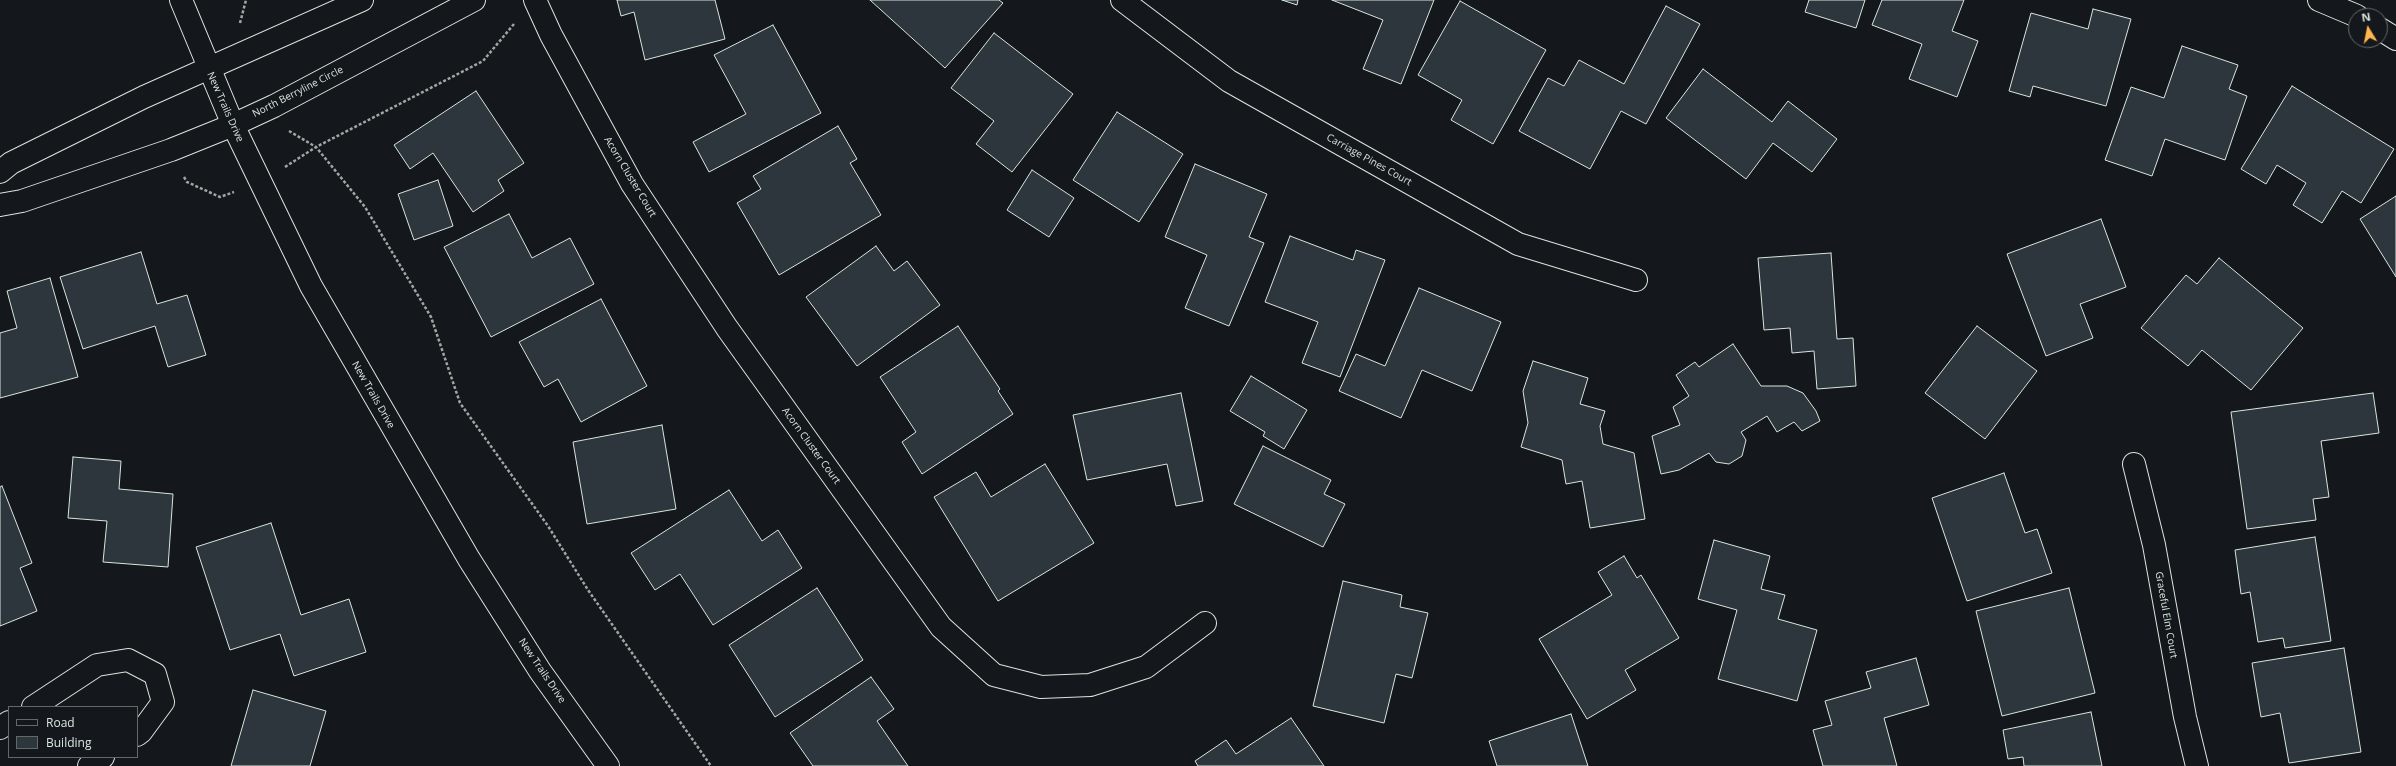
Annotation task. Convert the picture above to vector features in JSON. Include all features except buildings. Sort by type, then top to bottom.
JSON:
[{"type":"street","name":"New Trails Drive","points":[[181,0],[233,125],[311,286],[398,439],[469,559],[540,672],[608,766]]},
{"type":"street","points":[[0,172],[18,160],[208,67],[362,0]]},
{"type":"street","name":"North Berryline Circle","points":[[0,205],[22,201],[171,150],[233,125],[274,106],[474,0]]},
{"type":"street","name":"Acorn Cluster Court","points":[[535,0],[551,34],[632,184],[727,328],[941,628],[994,675],[1041,687],[1090,685],[1146,667],[1205,623]]},
{"type":"street","name":"Carriage Pines Court","points":[[1122,0],[1229,82],[1518,244],[1636,280]]},
{"type":"street","points":[[2319,0],[2349,8]]},
{"type":"street","name":"Graceful Elm Court","points":[[2134,464],[2154,545],[2185,717],[2197,766]]},
{"type":"street","points":[[35,706],[98,665],[128,660],[155,674],[163,702],[138,734]]},
{"type":"street","points":[[89,766],[101,758]]},
{"type":"path","points":[[246,0],[238,30],[248,50]]},
{"type":"path","points":[[316,147],[483,61],[535,0]]},
{"type":"path","points":[[274,106],[285,128],[316,147],[365,207],[431,317],[460,402],[548,526],[588,590],[711,766]]}]
